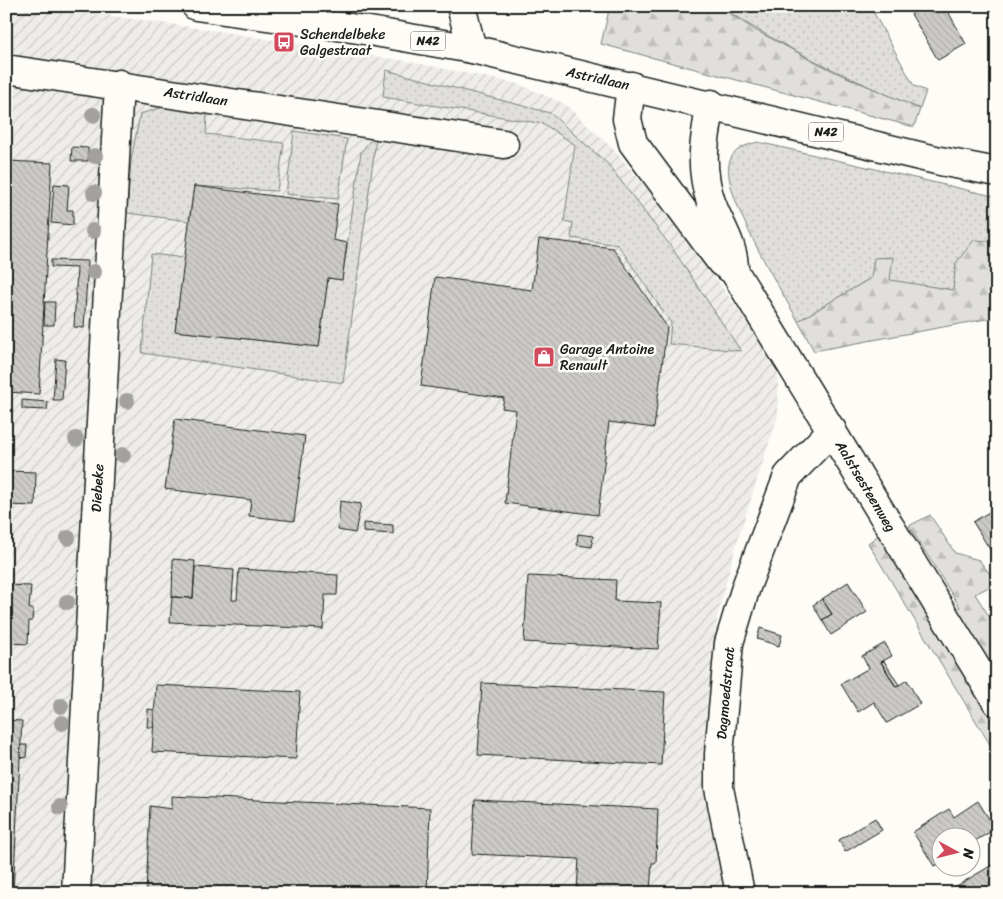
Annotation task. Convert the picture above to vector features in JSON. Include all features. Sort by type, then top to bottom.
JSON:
[{"type":"street","name":"Astridlaan","points":[[196,6],[358,29],[472,49],[711,104],[940,161],[997,172]]},
{"type":"street","points":[[461,6],[472,49]]},
{"type":"street","name":"Astridlaan","points":[[6,69],[119,84],[504,144]]},
{"type":"street","name":"Diebeke","points":[[76,893],[119,84]]},
{"type":"street","name":"Aalstsesteenweg","points":[[631,86],[627,119],[633,143],[721,262],[734,271],[997,702]]},
{"type":"street","name":"Aalstsesteenweg","points":[[711,104],[702,162],[712,204],[733,252],[734,271]]},
{"type":"street","name":"Dagmoedstraat","points":[[740,893],[719,788],[719,754],[729,644],[746,587],[788,476],[832,430]]},
{"type":"shaded area","points":[[6,6],[41,6],[218,31],[411,62],[518,84],[565,104],[615,151],[676,223],[767,350],[778,376],[778,415],[736,545],[717,618],[709,697],[706,783],[725,893],[6,893]]},
{"type":"green space","points":[[610,6],[719,6],[755,30],[835,72],[920,109],[914,127],[601,44]]},
{"type":"green space","points":[[719,6],[870,6],[914,86],[926,91],[920,109],[817,62],[768,36]]},
{"type":"green space","points":[[386,70],[550,113],[608,164],[672,248],[741,351],[669,344],[671,323],[618,245],[571,238],[573,223],[564,221],[575,145],[544,124],[383,97]]},
{"type":"green space","points":[[167,106],[207,113],[206,134],[284,143],[277,191],[194,186],[189,221],[127,213],[131,160],[140,114]]},
{"type":"green space","points":[[294,131],[347,139],[338,199],[286,194]]},
{"type":"green space","points":[[377,132],[343,383],[142,353],[151,254],[185,258],[175,331],[319,347],[328,278],[342,280],[361,152]]},
{"type":"green space","points":[[758,142],[997,197],[997,246],[989,241],[956,263],[953,290],[871,278],[798,321],[754,242],[734,197],[729,178],[729,164],[736,151],[744,146]]},
{"type":"green space","points":[[974,240],[989,241],[997,246],[997,317],[814,351],[798,321],[871,278],[874,258],[893,257],[890,280],[953,290],[956,263]]},
{"type":"green space","points":[[930,515],[955,553],[979,560],[997,583],[975,594],[997,629],[997,756],[868,543],[884,531],[938,620],[960,607],[909,526]]},
{"type":"building","points":[[920,6],[945,6],[966,44],[938,60],[911,14],[921,9]]},
{"type":"building","points":[[72,147],[88,148],[88,161],[71,161]]},
{"type":"building","points":[[6,161],[52,163],[39,394],[6,392]]},
{"type":"building","points":[[54,184],[69,185],[67,210],[73,210],[73,225],[51,223]]},
{"type":"building","points":[[194,186],[338,204],[333,240],[347,243],[342,280],[328,278],[319,347],[175,331]]},
{"type":"building","name":"Garage Antoine Renault","points":[[539,239],[613,248],[667,327],[654,428],[609,422],[598,515],[505,503],[516,410],[502,408],[504,398],[421,386],[435,277],[532,290]]},
{"type":"building","points":[[51,260],[88,261],[84,328],[74,327],[77,268],[51,267]]},
{"type":"building","points":[[45,302],[55,302],[54,325],[44,325]]},
{"type":"building","points":[[56,359],[65,360],[62,400],[53,400]]},
{"type":"building","points":[[22,400],[48,402],[47,410],[22,409]]},
{"type":"building","points":[[175,419],[305,436],[294,521],[249,516],[251,500],[165,489]]},
{"type":"building","points":[[6,471],[36,472],[35,506],[6,505]]},
{"type":"building","points":[[340,501],[361,504],[355,533],[338,530]]},
{"type":"building","points":[[997,507],[997,561],[973,522]]},
{"type":"building","points":[[363,523],[393,525],[393,534],[363,532]]},
{"type":"building","points":[[578,534],[593,536],[592,547],[577,545]]},
{"type":"building","points":[[173,559],[195,561],[193,598],[172,597]]},
{"type":"building","points":[[195,567],[234,570],[232,600],[237,600],[239,569],[338,575],[337,595],[325,595],[323,629],[170,622],[172,597],[193,598]]},
{"type":"building","points":[[528,576],[616,580],[615,601],[661,603],[658,649],[524,642]]},
{"type":"building","points":[[848,582],[867,612],[831,635],[822,620],[832,614],[822,599]]},
{"type":"building","points":[[6,585],[31,586],[29,609],[33,609],[32,621],[29,621],[28,644],[6,643]]},
{"type":"building","points":[[822,599],[832,614],[822,620],[813,605]]},
{"type":"building","points":[[760,628],[782,635],[779,646],[757,639]]},
{"type":"building","points":[[885,643],[892,656],[881,662],[896,687],[907,680],[920,704],[887,723],[874,702],[858,712],[841,684],[869,668],[862,656]]},
{"type":"building","points":[[884,661],[899,685],[896,687],[881,662]]},
{"type":"building","points":[[482,683],[665,692],[661,765],[478,755]]},
{"type":"building","points":[[156,685],[300,692],[296,759],[152,752]]},
{"type":"building","points":[[148,709],[154,710],[154,727],[147,727]]},
{"type":"building","points":[[6,720],[22,721],[13,893],[6,893]]},
{"type":"building","points":[[21,745],[27,745],[26,758],[20,757]]},
{"type":"building","points":[[172,796],[430,808],[427,893],[146,893],[150,806],[172,809]]},
{"type":"building","points":[[475,800],[658,809],[656,863],[652,863],[650,892],[577,889],[579,859],[472,854]]},
{"type":"building","points":[[978,801],[995,829],[980,838],[980,826],[930,826],[930,860],[913,832],[949,809],[954,817]]},
{"type":"building","points":[[875,818],[882,830],[845,852],[839,840]]},
{"type":"building","points":[[997,862],[997,893],[952,893],[950,890],[974,876],[980,876],[980,872]]},
{"type":"building","points":[[899,888],[901,893],[890,893]]},
{"type":"place","name":"Schendelbeke Galgestraat","points":[[284,42]]},
{"type":"place","name":"Garage Antoine Renault","points":[[544,357]]}]
